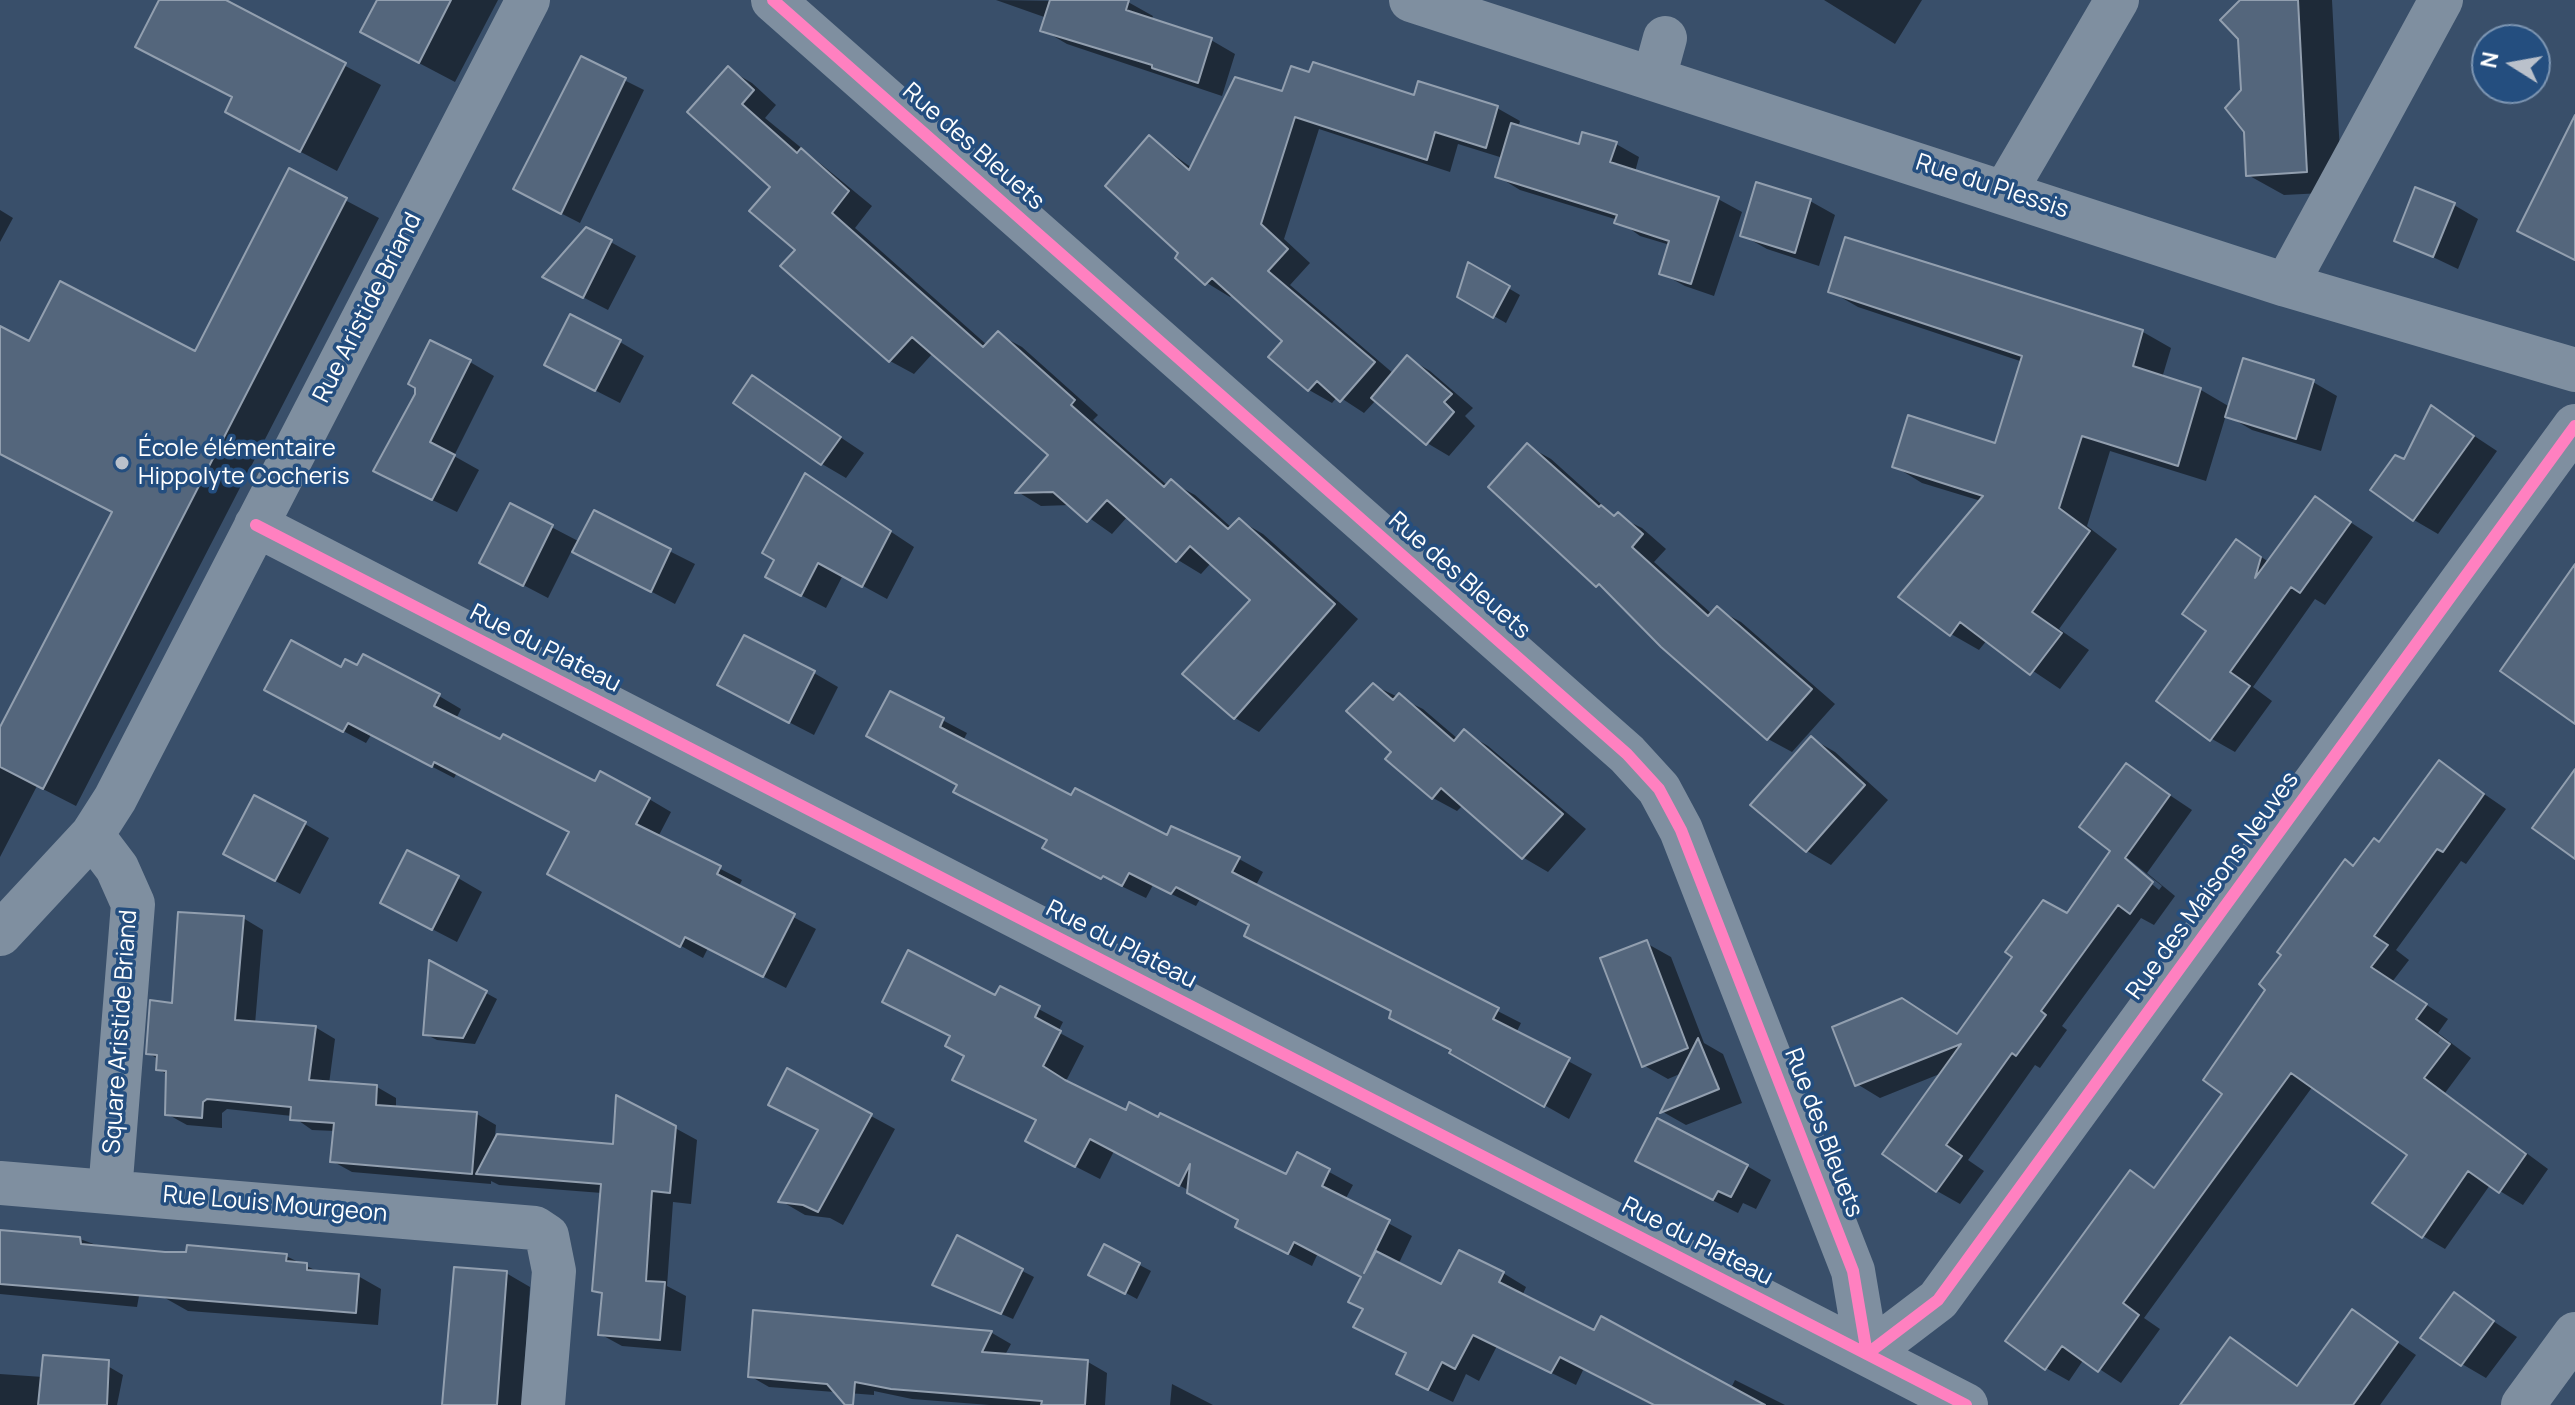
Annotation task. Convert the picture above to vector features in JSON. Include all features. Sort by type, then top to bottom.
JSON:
[{"type":"street","name":"Rue Aristide Briand","points":[[0,934],[92,835],[115,799],[528,0]]},
{"type":"street","name":"Rue des Bleuets","points":[[773,0],[1615,743],[1659,789],[1681,830],[1853,1271],[1867,1354]]},
{"type":"street","name":"Rue du Plessis","points":[[1411,0],[1660,58],[2006,190],[2286,285],[2575,370]]},
{"type":"street","points":[[2006,190],[2117,0]]},
{"type":"street","points":[[2286,285],[2441,0]]},
{"type":"street","name":"Rue des Maisons Neuves","points":[[1867,1354],[1938,1300],[2575,426]]},
{"type":"street","name":"Rue du Plateau","points":[[256,525],[1966,1405]]},
{"type":"street","name":"Square Aristide Briand","points":[[92,835],[117,868],[133,904],[110,1192]]},
{"type":"street","name":"Rue Louis Mourgeon","points":[[0,1183],[520,1225],[547,1236],[554,1271],[543,1405]]},
{"type":"street","points":[[2523,1405],[2575,1334]]},
{"type":"building","points":[[159,0],[226,0],[346,63],[300,152],[225,112],[232,97],[135,47]]},
{"type":"building","points":[[377,0],[451,0],[419,63],[360,32]]},
{"type":"building","points":[[1050,0],[1129,0],[1126,10],[1212,38],[1198,83],[1152,68],[1152,65],[1040,31]]},
{"type":"building","points":[[2240,0],[2298,0],[2307,172],[2246,176],[2244,132],[2225,108],[2241,90],[2238,39],[2220,20]]},
{"type":"building","points":[[581,56],[626,78],[561,214],[513,189]]},
{"type":"building","points":[[1313,62],[1414,95],[1418,81],[1498,106],[1486,148],[1435,132],[1427,160],[1295,117],[1261,224],[1288,249],[1268,271],[1375,362],[1340,402],[1317,381],[1308,391],[1268,357],[1282,341],[1212,278],[1205,285],[1175,258],[1178,253],[1105,186],[1149,135],[1189,170],[1235,77],[1282,91],[1291,66],[1309,72]]},
{"type":"building","points":[[728,66],[754,90],[742,104],[797,153],[801,148],[849,191],[832,213],[983,347],[998,331],[1075,400],[1071,405],[1164,487],[1171,479],[1228,529],[1239,518],[1335,604],[1234,719],[1182,674],[1250,600],[1190,546],[1176,562],[1107,500],[1087,522],[1053,492],[1015,493],[1048,455],[912,337],[889,362],[780,266],[795,250],[749,211],[770,187],[687,112]]},
{"type":"building","points":[[2575,115],[2575,260],[2517,231]]},
{"type":"building","points":[[1511,123],[1579,144],[1582,132],[1617,142],[1610,162],[1719,197],[1691,284],[1659,274],[1669,241],[1614,223],[1617,215],[1495,177]]},
{"type":"building","points":[[289,168],[347,198],[43,789],[0,767],[0,727],[112,512],[0,454],[0,326],[29,341],[60,281],[195,351]]},
{"type":"building","points":[[1756,182],[1811,199],[1795,253],[1740,236]]},
{"type":"building","points":[[2415,187],[2455,203],[2433,257],[2394,241]]},
{"type":"building","points":[[586,227],[612,240],[583,298],[542,277]]},
{"type":"building","points":[[1845,237],[2143,330],[2133,366],[2201,388],[2178,466],[2082,436],[2059,508],[2090,531],[2032,612],[2062,633],[2030,675],[1960,622],[1950,636],[1898,597],[1983,496],[1892,467],[1908,415],[1995,443],[2022,356],[1828,292]]},
{"type":"building","points":[[1468,262],[1510,286],[1493,318],[1457,297]]},
{"type":"building","points":[[570,314],[621,340],[595,391],[544,365]]},
{"type":"building","points":[[430,340],[471,360],[430,442],[455,455],[432,500],[373,471],[415,394],[415,388],[408,384]]},
{"type":"building","points":[[1407,355],[1452,394],[1444,402],[1454,412],[1426,445],[1371,398]]},
{"type":"building","points":[[2243,358],[2314,380],[2296,439],[2225,417]]},
{"type":"building","points":[[752,375],[841,437],[821,465],[733,403]]},
{"type":"building","points":[[2431,405],[2474,436],[2413,521],[2370,490],[2395,455],[2404,459]]},
{"type":"building","points":[[1527,443],[1599,507],[1601,505],[1614,516],[1618,512],[1643,534],[1632,547],[1708,616],[1717,606],[1812,689],[1767,740],[1661,647],[1599,584],[1596,587],[1488,487]]},
{"type":"building","points":[[805,473],[891,531],[862,587],[818,563],[801,596],[765,577],[774,560],[762,553]]},
{"type":"building","points":[[2315,496],[2351,522],[2300,593],[2291,587],[2230,672],[2250,686],[2210,741],[2156,701],[2206,631],[2182,614],[2236,539],[2261,557],[2255,578]]},
{"type":"building","points":[[510,503],[553,525],[523,586],[479,563]]},
{"type":"building","points":[[594,510],[671,549],[651,592],[572,552]]},
{"type":"building","points":[[2575,564],[2575,724],[2500,671]]},
{"type":"building","points":[[744,635],[815,671],[789,723],[717,685]]},
{"type":"building","points":[[291,640],[341,667],[345,659],[357,665],[363,654],[440,694],[434,706],[500,739],[503,734],[595,781],[600,771],[650,798],[636,824],[721,866],[717,874],[795,914],[763,977],[685,937],[680,947],[547,874],[569,832],[434,762],[432,767],[348,723],[343,732],[264,690]]},
{"type":"building","points":[[1373,683],[1393,700],[1399,693],[1454,741],[1464,729],[1563,814],[1522,859],[1441,788],[1432,799],[1385,759],[1391,752],[1346,711]]},
{"type":"building","points":[[890,691],[944,718],[940,727],[1071,795],[1075,788],[1167,835],[1171,826],[1240,857],[1232,872],[1499,1008],[1493,1019],[1570,1058],[1544,1107],[1449,1053],[1451,1050],[1389,1018],[1391,1011],[1244,936],[1249,925],[1176,887],[1171,894],[1129,873],[1122,886],[1103,876],[1101,879],[1042,848],[1047,840],[953,792],[957,785],[866,736]]},
{"type":"building","points":[[1811,736],[1865,785],[1806,852],[1750,805]]},
{"type":"building","points":[[2439,760],[2484,794],[2443,852],[2437,849],[2374,936],[2388,945],[2371,967],[2427,1004],[2416,1019],[2450,1044],[2424,1078],[2526,1154],[2499,1193],[2468,1171],[2422,1238],[2372,1203],[2407,1155],[2291,1073],[2123,1303],[2139,1315],[2098,1372],[2062,1346],[2045,1370],[2005,1341],[2130,1170],[2154,1188],[2222,1094],[2203,1080],[2265,990],[2259,984],[2281,955],[2277,952],[2345,859],[2353,866],[2374,838],[2379,842]]},
{"type":"building","points":[[2126,763],[2170,795],[2125,858],[2153,882],[2130,914],[2118,905],[2041,1011],[2046,1015],[2016,1056],[2012,1053],[1946,1145],[1962,1156],[1936,1192],[1882,1154],[1961,1044],[1855,1086],[1832,1027],[1902,998],[1957,1034],[2012,957],[2005,952],[2043,900],[2067,913],[2110,851],[2079,827]]},
{"type":"building","points":[[2575,769],[2575,859],[2532,828]]},
{"type":"building","points":[[254,795],[306,822],[275,881],[223,854]]},
{"type":"building","points":[[407,850],[459,876],[432,930],[380,903]]},
{"type":"building","points":[[178,912],[244,916],[235,1020],[316,1026],[309,1080],[377,1085],[376,1105],[477,1112],[472,1174],[330,1162],[334,1123],[290,1120],[291,1107],[207,1099],[203,1102],[202,1118],[165,1115],[166,1071],[156,1070],[157,1055],[146,1054],[150,1000],[172,1003]]},
{"type":"building","points":[[1647,940],[1688,1048],[1642,1067],[1600,958]]},
{"type":"building","points":[[908,950],[995,995],[1000,986],[1040,1006],[1035,1017],[1061,1031],[1043,1066],[1065,1080],[1126,1110],[1129,1102],[1158,1117],[1160,1113],[1286,1174],[1297,1152],[1330,1169],[1322,1186],[1390,1220],[1364,1273],[1376,1251],[1441,1284],[1459,1250],[1504,1272],[1499,1282],[1594,1330],[1601,1316],[1765,1405],[1654,1405],[1560,1357],[1551,1373],[1473,1335],[1455,1369],[1442,1362],[1428,1390],[1396,1374],[1406,1353],[1353,1327],[1363,1309],[1348,1302],[1361,1277],[1294,1242],[1288,1254],[1235,1227],[1238,1220],[1187,1193],[1190,1164],[1179,1186],[1090,1139],[1075,1167],[1025,1141],[1036,1120],[952,1080],[964,1056],[945,1046],[950,1036],[882,1002]]},
{"type":"building","points":[[429,960],[487,991],[463,1038],[423,1035]]},
{"type":"building","points":[[1698,1038],[1719,1089],[1660,1113]]},
{"type":"building","points":[[787,1068],[872,1114],[818,1212],[803,1205],[778,1202],[818,1130],[768,1105]]},
{"type":"building","points":[[616,1095],[676,1126],[670,1193],[652,1191],[646,1281],[665,1282],[660,1340],[598,1335],[602,1293],[592,1291],[601,1184],[476,1174],[497,1134],[613,1144]]},
{"type":"building","points":[[1657,1118],[1748,1165],[1731,1197],[1718,1191],[1713,1200],[1635,1161]]},
{"type":"building","points":[[0,1230],[80,1237],[81,1244],[165,1252],[186,1252],[187,1245],[287,1254],[286,1261],[307,1263],[307,1270],[359,1274],[356,1313],[0,1284]]},
{"type":"building","points":[[957,1235],[1023,1269],[1001,1314],[932,1285]]},
{"type":"building","points":[[1104,1244],[1140,1263],[1125,1294],[1088,1275]]},
{"type":"building","points":[[454,1267],[507,1271],[497,1405],[442,1405]]},
{"type":"building","points":[[2454,1292],[2494,1321],[2461,1366],[2420,1338]]},
{"type":"building","points":[[2352,1309],[2398,1342],[2353,1405],[2180,1405],[2230,1337],[2297,1386]]},
{"type":"building","points":[[753,1310],[992,1331],[982,1352],[1088,1360],[1085,1405],[1041,1405],[1042,1401],[891,1389],[855,1382],[853,1405],[845,1405],[827,1384],[748,1377]]},
{"type":"building","points":[[43,1355],[109,1360],[107,1405],[38,1405]]},
{"type":"cycle path","points":[[773,0],[1627,754],[1659,789],[1681,830],[1853,1271],[1867,1354],[1938,1300],[2575,426]]},
{"type":"cycle path","points":[[256,525],[1966,1405]]},
{"type":"place","name":"École élémentaire Hippolyte Cocheris","points":[[122,463]]}]
